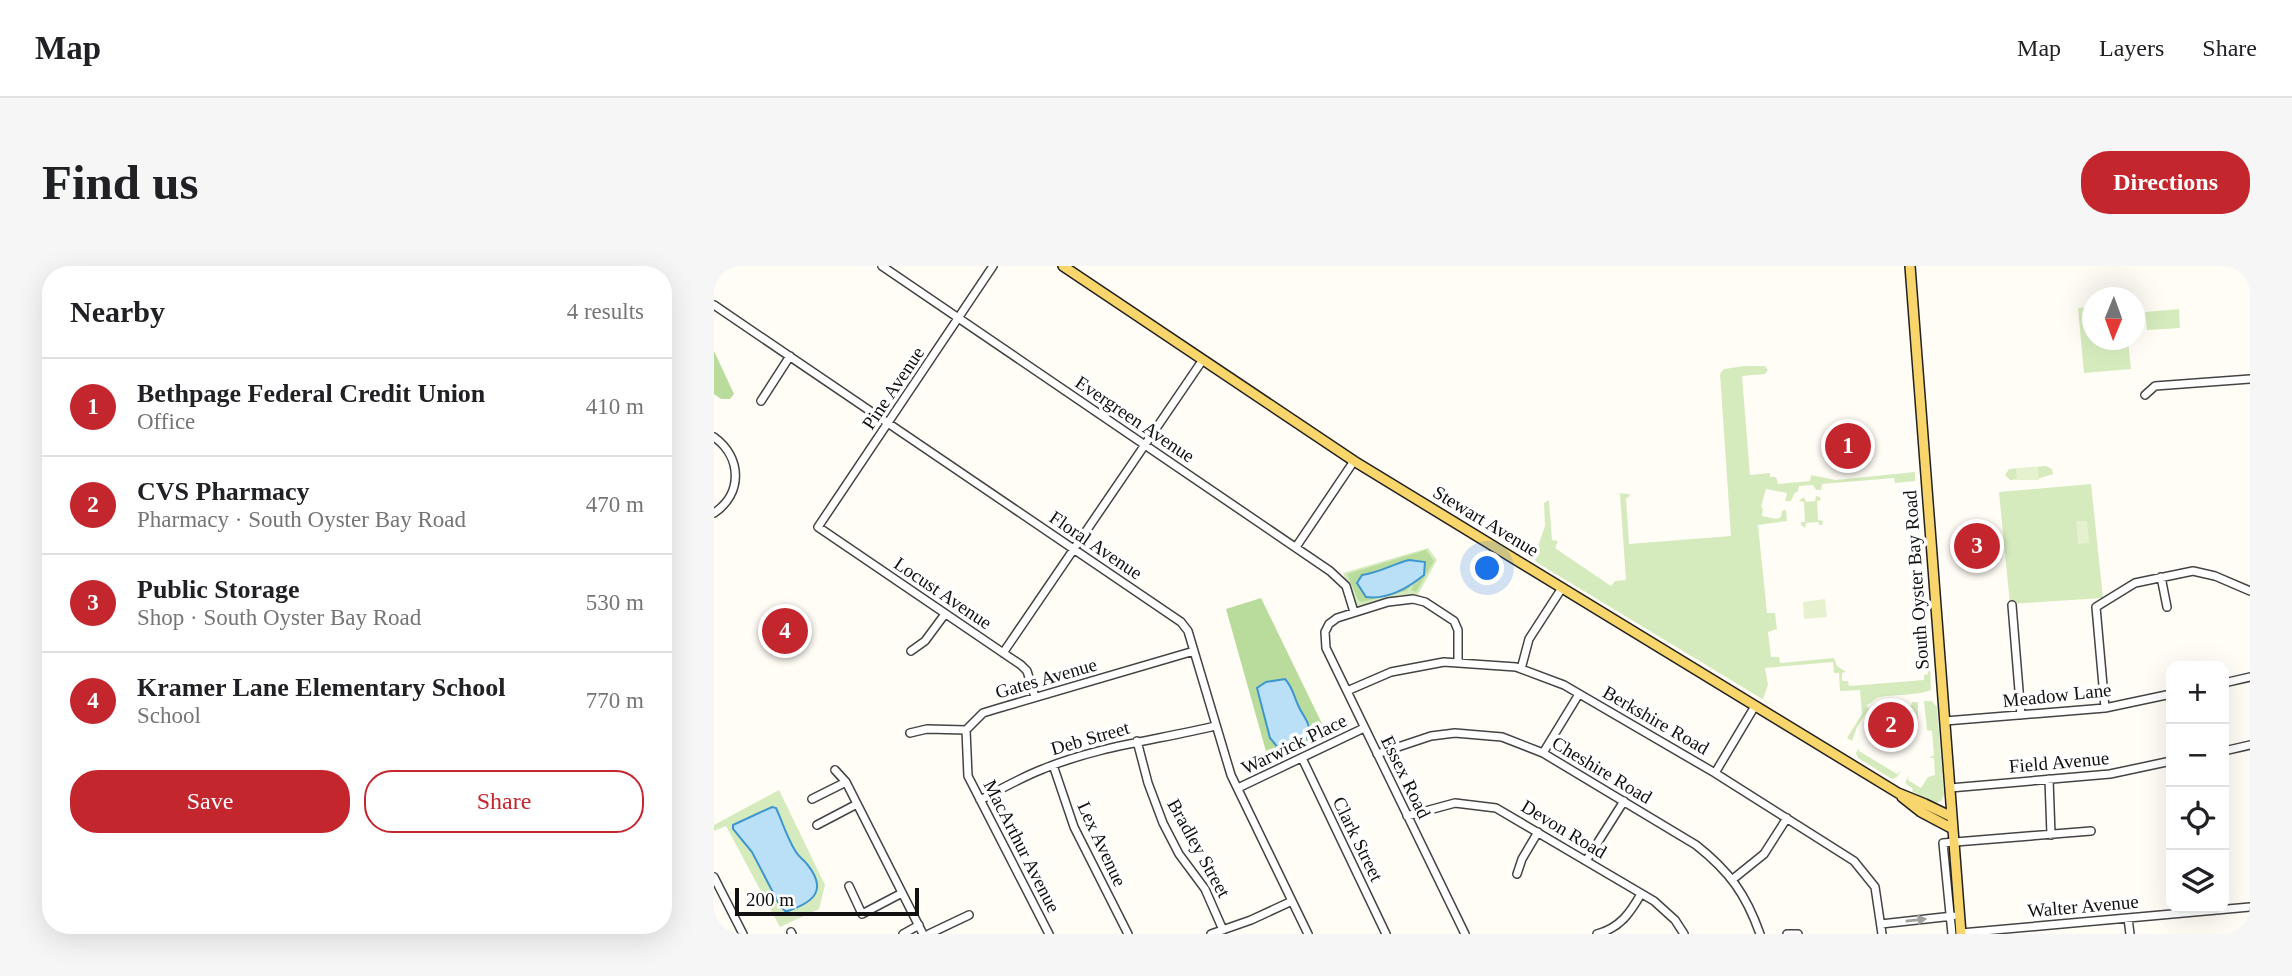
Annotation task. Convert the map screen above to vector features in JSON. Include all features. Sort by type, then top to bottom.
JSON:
[{"type":"main road","name":"Stewart Avenue","points":[[1063,266],[1354,461],[1898,793],[1952,817]]},
{"type":"main road","name":"South Oyster Bay Road","points":[[1910,266],[1954,842],[1955,916],[1958,934]]},
{"type":"main road","name":"Stewart Avenue","points":[[1898,793],[1921,812],[1953,829]]},
{"type":"street","name":"Evergreen Avenue","points":[[882,266],[1339,578],[1346,586],[1354,612]]},
{"type":"street","name":"Pine Avenue","points":[[818,527],[993,266]]},
{"type":"street","name":"Floral Avenue","points":[[714,305],[1181,622],[1188,631],[1227,764],[1308,934]]},
{"type":"street","points":[[761,401],[790,356]]},
{"type":"street","points":[[1003,653],[1202,361]]},
{"type":"street","points":[[2145,395],[2155,386],[2250,379]]},
{"type":"street","points":[[714,437],[731,455],[736,480],[727,502],[714,513]]},
{"type":"street","points":[[1296,547],[1354,461]]},
{"type":"street","name":"Locust Avenue","points":[[818,527],[1027,671],[1035,697]]},
{"type":"street","points":[[2105,708],[2096,607],[2135,583],[2201,571],[2250,591]]},
{"type":"street","points":[[2161,577],[2167,607]]},
{"type":"street","points":[[1521,669],[1529,639],[1562,588]]},
{"type":"street","points":[[1354,612],[1403,598],[1425,602],[1454,621],[1458,630],[1458,663]]},
{"type":"street","points":[[2012,605],[2021,715]]},
{"type":"street","name":"Essex Road","points":[[1354,612],[1329,624],[1325,632],[1326,648],[1465,934]]},
{"type":"street","points":[[911,651],[925,641],[945,614]]},
{"type":"street","name":"Gates Avenue","points":[[966,730],[984,713],[1194,651]]},
{"type":"street","name":"Berkshire Road","points":[[1347,691],[1391,672],[1412,667],[1458,663],[1521,669],[1564,685],[1715,773],[1854,860],[1875,887],[1882,934]]},
{"type":"street","points":[[2229,682],[2250,677]]},
{"type":"street","points":[[1543,753],[1579,694]]},
{"type":"street","name":"Meadow Lane","points":[[1945,721],[2105,708],[2166,695]]},
{"type":"street","points":[[1715,773],[1755,706]]},
{"type":"street","name":"Deb Street","points":[[980,800],[1053,765],[1137,741],[1216,726]]},
{"type":"street","name":"Warwick Place","points":[[1238,789],[1364,728]]},
{"type":"street","points":[[910,733],[927,729],[966,730]]},
{"type":"street","name":"MacArthur Avenue","points":[[966,730],[966,768],[1049,934]]},
{"type":"street","name":"Cheshire Road","points":[[1377,754],[1418,739],[1455,733],[1502,737],[1543,753],[1712,857],[1733,879],[1749,906],[1760,934]]},
{"type":"street","name":"Bradley Street","points":[[1137,741],[1148,783],[1163,823],[1180,854],[1205,889],[1223,930]]},
{"type":"street","points":[[2229,750],[2250,745]]},
{"type":"street","name":"Clark Street","points":[[1301,758],[1386,934]]},
{"type":"street","name":"Field Avenue","points":[[1950,788],[2110,774],[2166,762]]},
{"type":"street","name":"Lex Avenue","points":[[1053,765],[1074,827],[1128,934]]},
{"type":"street","points":[[835,770],[846,782],[923,934]]},
{"type":"street","points":[[2049,779],[2051,835]]},
{"type":"street","points":[[812,799],[846,782]]},
{"type":"street","points":[[1586,861],[1624,801]]},
{"type":"street","name":"Devon Road","points":[[1407,816],[1455,803],[1476,804],[1508,813],[1664,908],[1684,934]]},
{"type":"street","points":[[817,825],[857,804]]},
{"type":"street","points":[[1733,879],[1763,854],[1787,818]]},
{"type":"street","points":[[1954,842],[2091,831]]},
{"type":"street","points":[[1517,874],[1522,859],[1538,832]]},
{"type":"street","points":[[714,877],[743,934]]},
{"type":"street","points":[[849,886],[862,914],[902,893]]},
{"type":"street","points":[[1597,934],[1618,926],[1641,894]]},
{"type":"street","points":[[1211,934],[1251,920],[1292,901]]},
{"type":"street","name":"Walter Avenue","points":[[1958,934],[2250,906]]},
{"type":"street","points":[[929,934],[969,915]]},
{"type":"street","points":[[1881,924],[1955,916]]},
{"type":"street","points":[[2128,918],[2130,934]]},
{"type":"street","points":[[903,934],[919,925]]},
{"type":"street","points":[[1787,934],[1798,934]]},
{"type":"green space","points":[[2078,308],[2082,308],[2082,350],[2129,350],[2131,369],[2084,373]]},
{"type":"green space","points":[[2179,309],[2180,328],[2147,330],[2145,312]]},
{"type":"green space","points":[[714,351],[734,394],[730,399],[721,399],[714,394]]},
{"type":"green space","points":[[1765,366],[1768,370],[1765,374],[1742,376],[1750,475],[1770,473],[1770,477],[1776,477],[1778,484],[1810,481],[1811,475],[1836,480],[1915,472],[1915,481],[1895,483],[1894,478],[1822,484],[1821,490],[1816,490],[1813,485],[1799,486],[1791,501],[1785,501],[1787,493],[1766,489],[1761,507],[1762,516],[1777,519],[1781,517],[1782,511],[1786,510],[1787,521],[1758,525],[1767,613],[1775,613],[1777,629],[1768,632],[1771,657],[1779,657],[1780,663],[1834,658],[1837,666],[1846,672],[1842,673],[1842,681],[1848,681],[1849,686],[1924,680],[1924,675],[1928,674],[1927,665],[1923,663],[1930,663],[1931,690],[1880,697],[1866,705],[1869,709],[1857,727],[1852,741],[1847,738],[1862,714],[1860,690],[1840,691],[1839,673],[1834,673],[1833,662],[1765,668],[1768,685],[1763,699],[1792,717],[1536,562],[1534,558],[1545,526],[1544,503],[1549,500],[1552,540],[1558,541],[1555,548],[1611,586],[1615,581],[1626,580],[1620,494],[1615,493],[1630,494],[1626,498],[1629,544],[1731,536],[1720,374],[1724,369]]},
{"type":"green space","points":[[2046,466],[2052,469],[2053,474],[2034,480],[2010,480],[2005,475],[2009,469]]},
{"type":"green space","points":[[2038,467],[2039,480],[2017,480],[2016,468]]},
{"type":"green space","points":[[2091,484],[2103,598],[2010,604],[1999,492]]},
{"type":"green space","points":[[1816,496],[1820,497],[1821,500],[1817,501],[1818,520],[1823,521],[1822,525],[1818,522],[1806,523],[1805,528],[1801,525],[1801,522],[1805,522],[1804,502],[1799,501],[1804,497],[1806,502],[1815,501]]},
{"type":"green space","points":[[2076,521],[2087,521],[2089,543],[2078,544]]},
{"type":"green space","points":[[1428,548],[1437,560],[1417,596],[1400,595],[1356,608],[1343,573]]},
{"type":"green space","points":[[1426,550],[1434,561],[1416,592],[1411,590],[1414,583],[1406,591],[1362,602],[1358,600],[1347,574]]},
{"type":"green space","points":[[1261,598],[1328,736],[1271,765],[1226,609]]},
{"type":"green space","points":[[1825,599],[1827,617],[1804,619],[1803,602]]},
{"type":"green space","points":[[1924,701],[1932,701],[1937,707],[1944,795],[1941,801],[1934,804],[1912,791],[1905,783],[1909,775],[1908,780],[1921,788],[1928,777],[1935,775],[1934,758],[1929,758],[1934,755],[1932,731],[1927,730]]},
{"type":"green space","points":[[1912,702],[1918,702],[1918,721],[1890,704],[1898,703],[1899,707],[1911,706]]},
{"type":"green space","points":[[1859,748],[1859,751],[1897,774],[1901,770],[1897,777],[1892,779],[1858,758],[1856,753]]},
{"type":"green space","points":[[779,790],[825,885],[819,909],[780,927],[726,826],[714,831],[714,825]]},
{"type":"water","points":[[1409,560],[1425,562],[1424,575],[1397,592],[1382,597],[1366,597],[1357,583],[1362,575]]},
{"type":"water","points":[[1285,679],[1308,723],[1309,736],[1295,745],[1279,749],[1270,738],[1257,688],[1266,682]]},
{"type":"water","points":[[772,807],[776,808],[797,854],[817,881],[815,894],[811,899],[788,911],[780,906],[752,852],[733,829],[733,825]]},
{"type":"place","name":"Bethpage Federal Credit Union","points":[[1848,446]]},
{"type":"place","name":"Public Storage","points":[[1977,546]]},
{"type":"place","name":"Kramer Lane Elementary School","points":[[785,631]]},
{"type":"place","name":"CVS Pharmacy","points":[[1891,725]]}]
